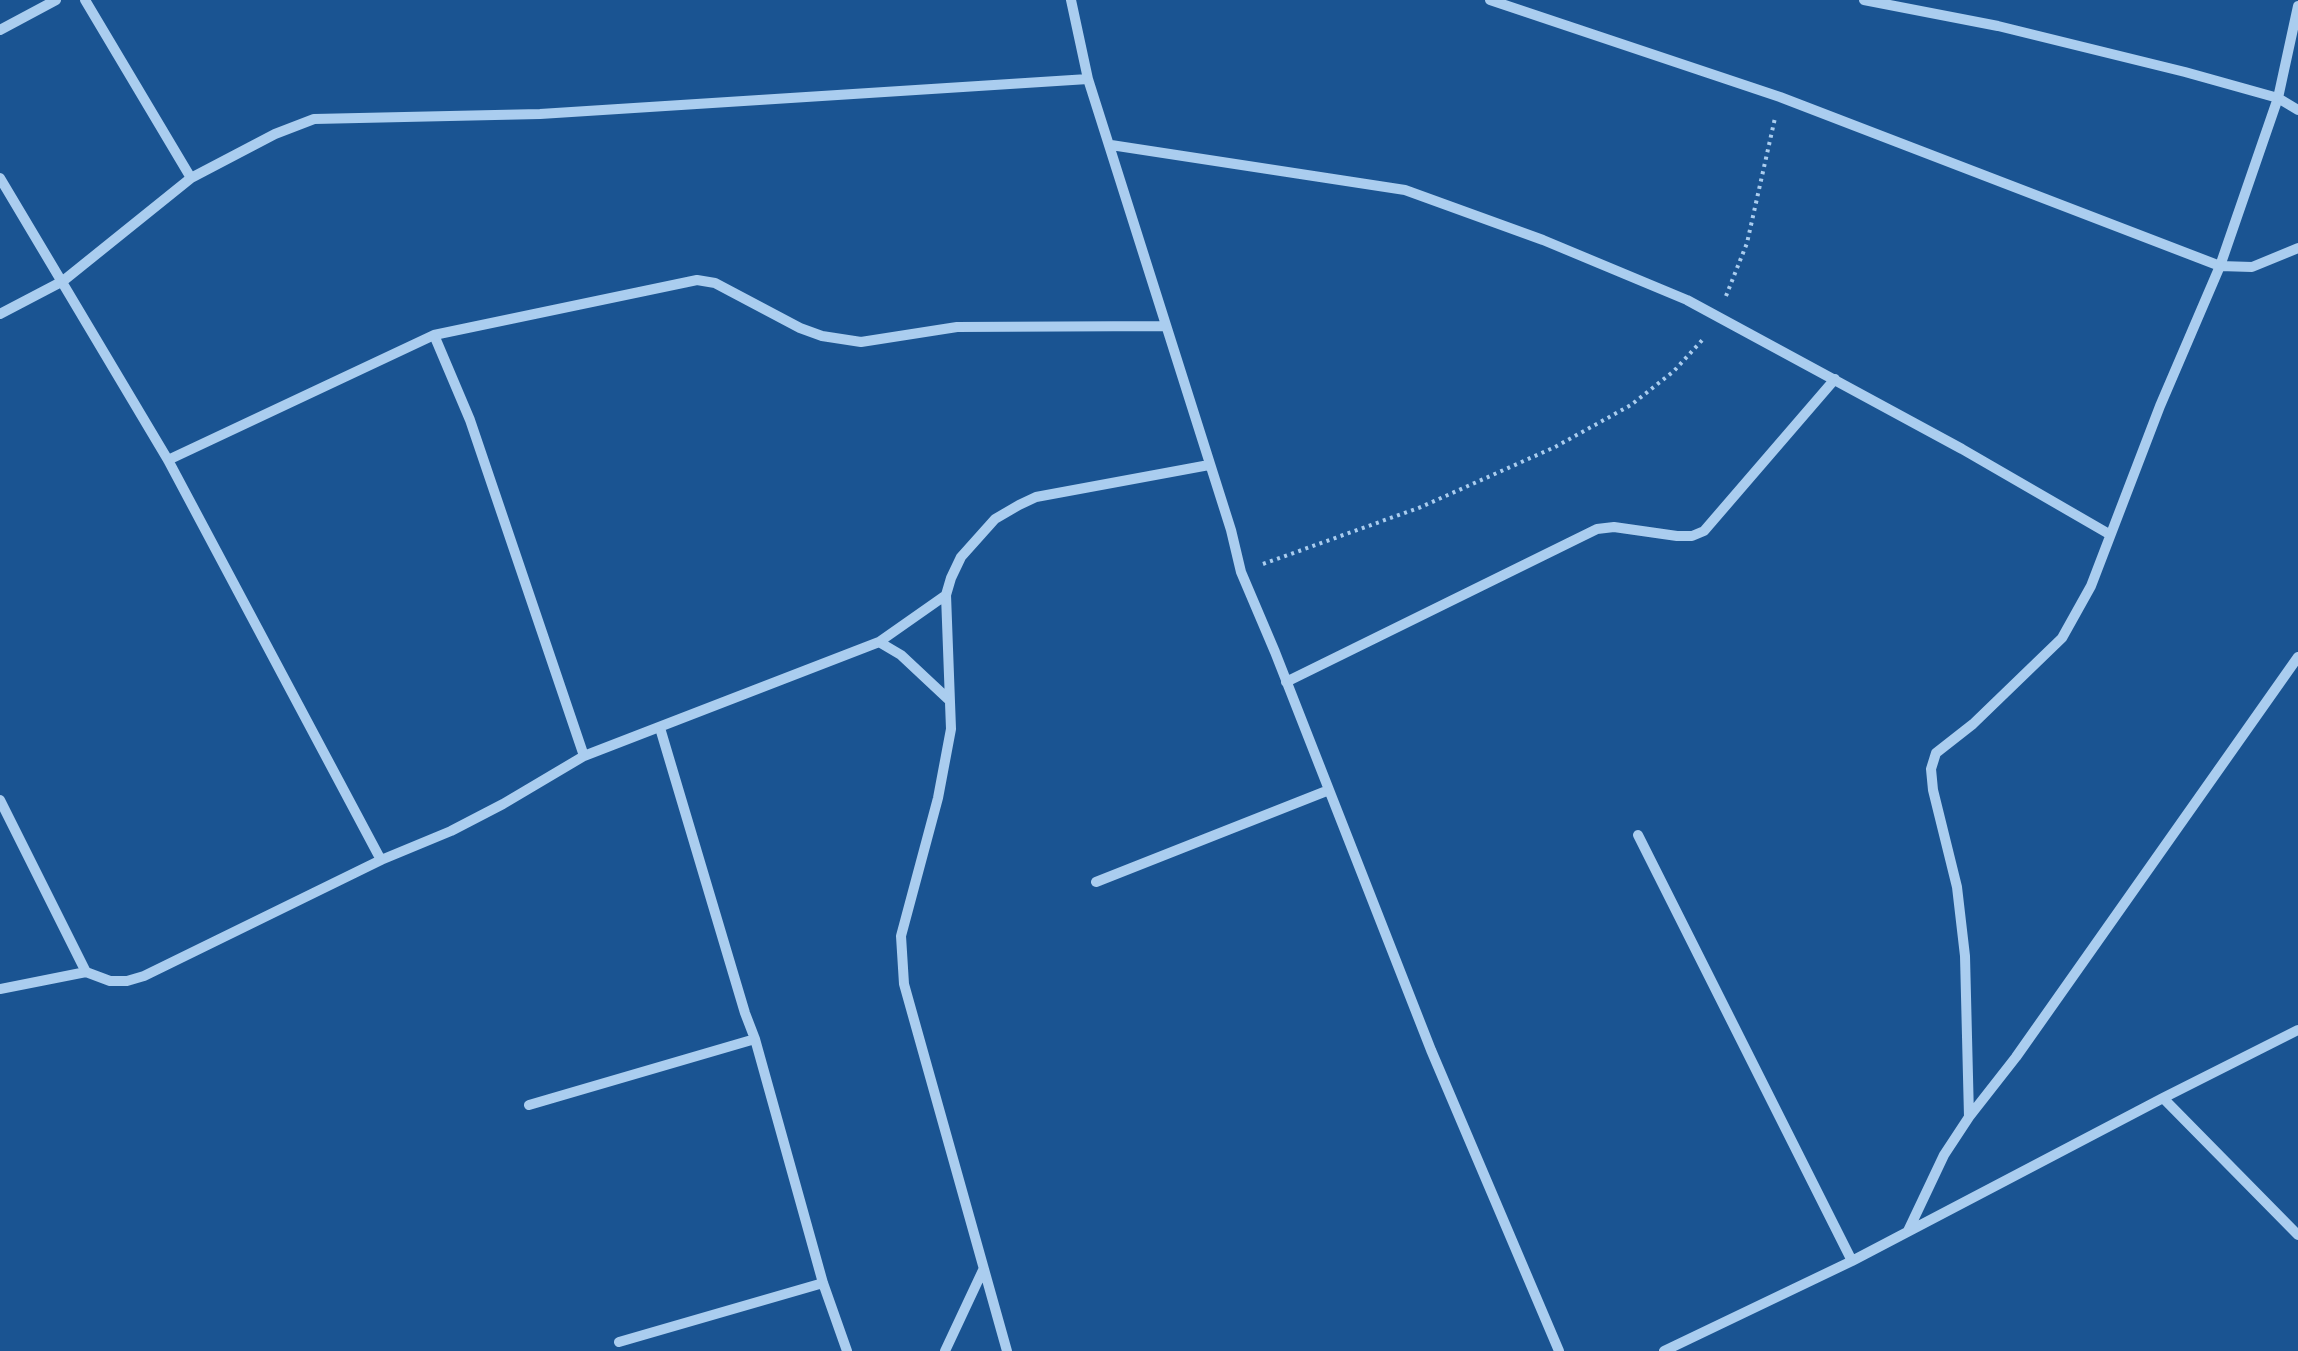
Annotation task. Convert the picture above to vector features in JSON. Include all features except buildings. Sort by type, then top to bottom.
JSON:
[{"type":"street","points":[[85,0],[191,178]]},
{"type":"street","points":[[1071,0],[1088,79],[1111,145],[1231,530],[1241,572],[1431,1050],[1559,1351]]},
{"type":"street","points":[[1490,0],[1780,97],[2220,266],[2252,267],[2298,248]]},
{"type":"street","points":[[1864,0],[1998,26],[2186,72],[2278,98],[2298,110]]},
{"type":"street","points":[[0,30],[49,2]]},
{"type":"street","points":[[1969,1117],[1965,956],[1957,887],[1933,790],[1931,769],[1936,753],[1973,724],[2062,638],[2091,586],[2109,534],[2220,266],[2278,98],[2298,6]]},
{"type":"street","points":[[0,314],[63,281],[191,178],[275,134],[314,119],[552,113],[1088,79]]},
{"type":"street","points":[[1111,145],[1405,190],[1543,240],[1688,300],[1835,379],[2109,534]]},
{"type":"street","points":[[0,178],[168,460],[381,860]]},
{"type":"street","points":[[168,460],[434,335],[697,280],[715,283],[800,328],[822,336],[861,342],[957,327],[1166,326]]},
{"type":"street","points":[[434,335],[474,430],[584,756]]},
{"type":"street","points":[[1286,681],[1597,529],[1614,527],[1684,536],[1704,531],[1835,379]]},
{"type":"street","points":[[1007,1351],[934,1084],[916,1031],[904,984],[901,936],[938,798],[951,729],[948,699],[946,594],[961,557],[995,519],[1036,496],[1209,465]]},
{"type":"street","points":[[0,989],[86,972],[111,981],[144,976],[381,860],[451,831],[584,756],[879,642],[946,594]]},
{"type":"street","points":[[879,642],[901,655],[948,699]]},
{"type":"street","points":[[1908,1231],[1944,1155],[1969,1117],[2023,1047],[2298,657]]},
{"type":"street","points":[[660,728],[745,1013],[755,1039],[823,1283],[847,1351]]},
{"type":"street","points":[[1096,882],[1329,790]]},
{"type":"street","points":[[0,800],[86,972]]},
{"type":"street","points":[[1638,835],[1852,1261]]},
{"type":"street","points":[[1664,1351],[1852,1261],[2298,1030]]},
{"type":"street","points":[[529,1105],[755,1039]]},
{"type":"street","points":[[2163,1098],[2298,1235]]},
{"type":"street","points":[[945,1351],[983,1270]]},
{"type":"street","points":[[619,1342],[823,1283]]},
{"type":"path","points":[[1241,572],[1421,507],[1555,447],[1631,405],[1674,371],[1704,339],[1718,317],[1747,243],[1780,97]]}]
